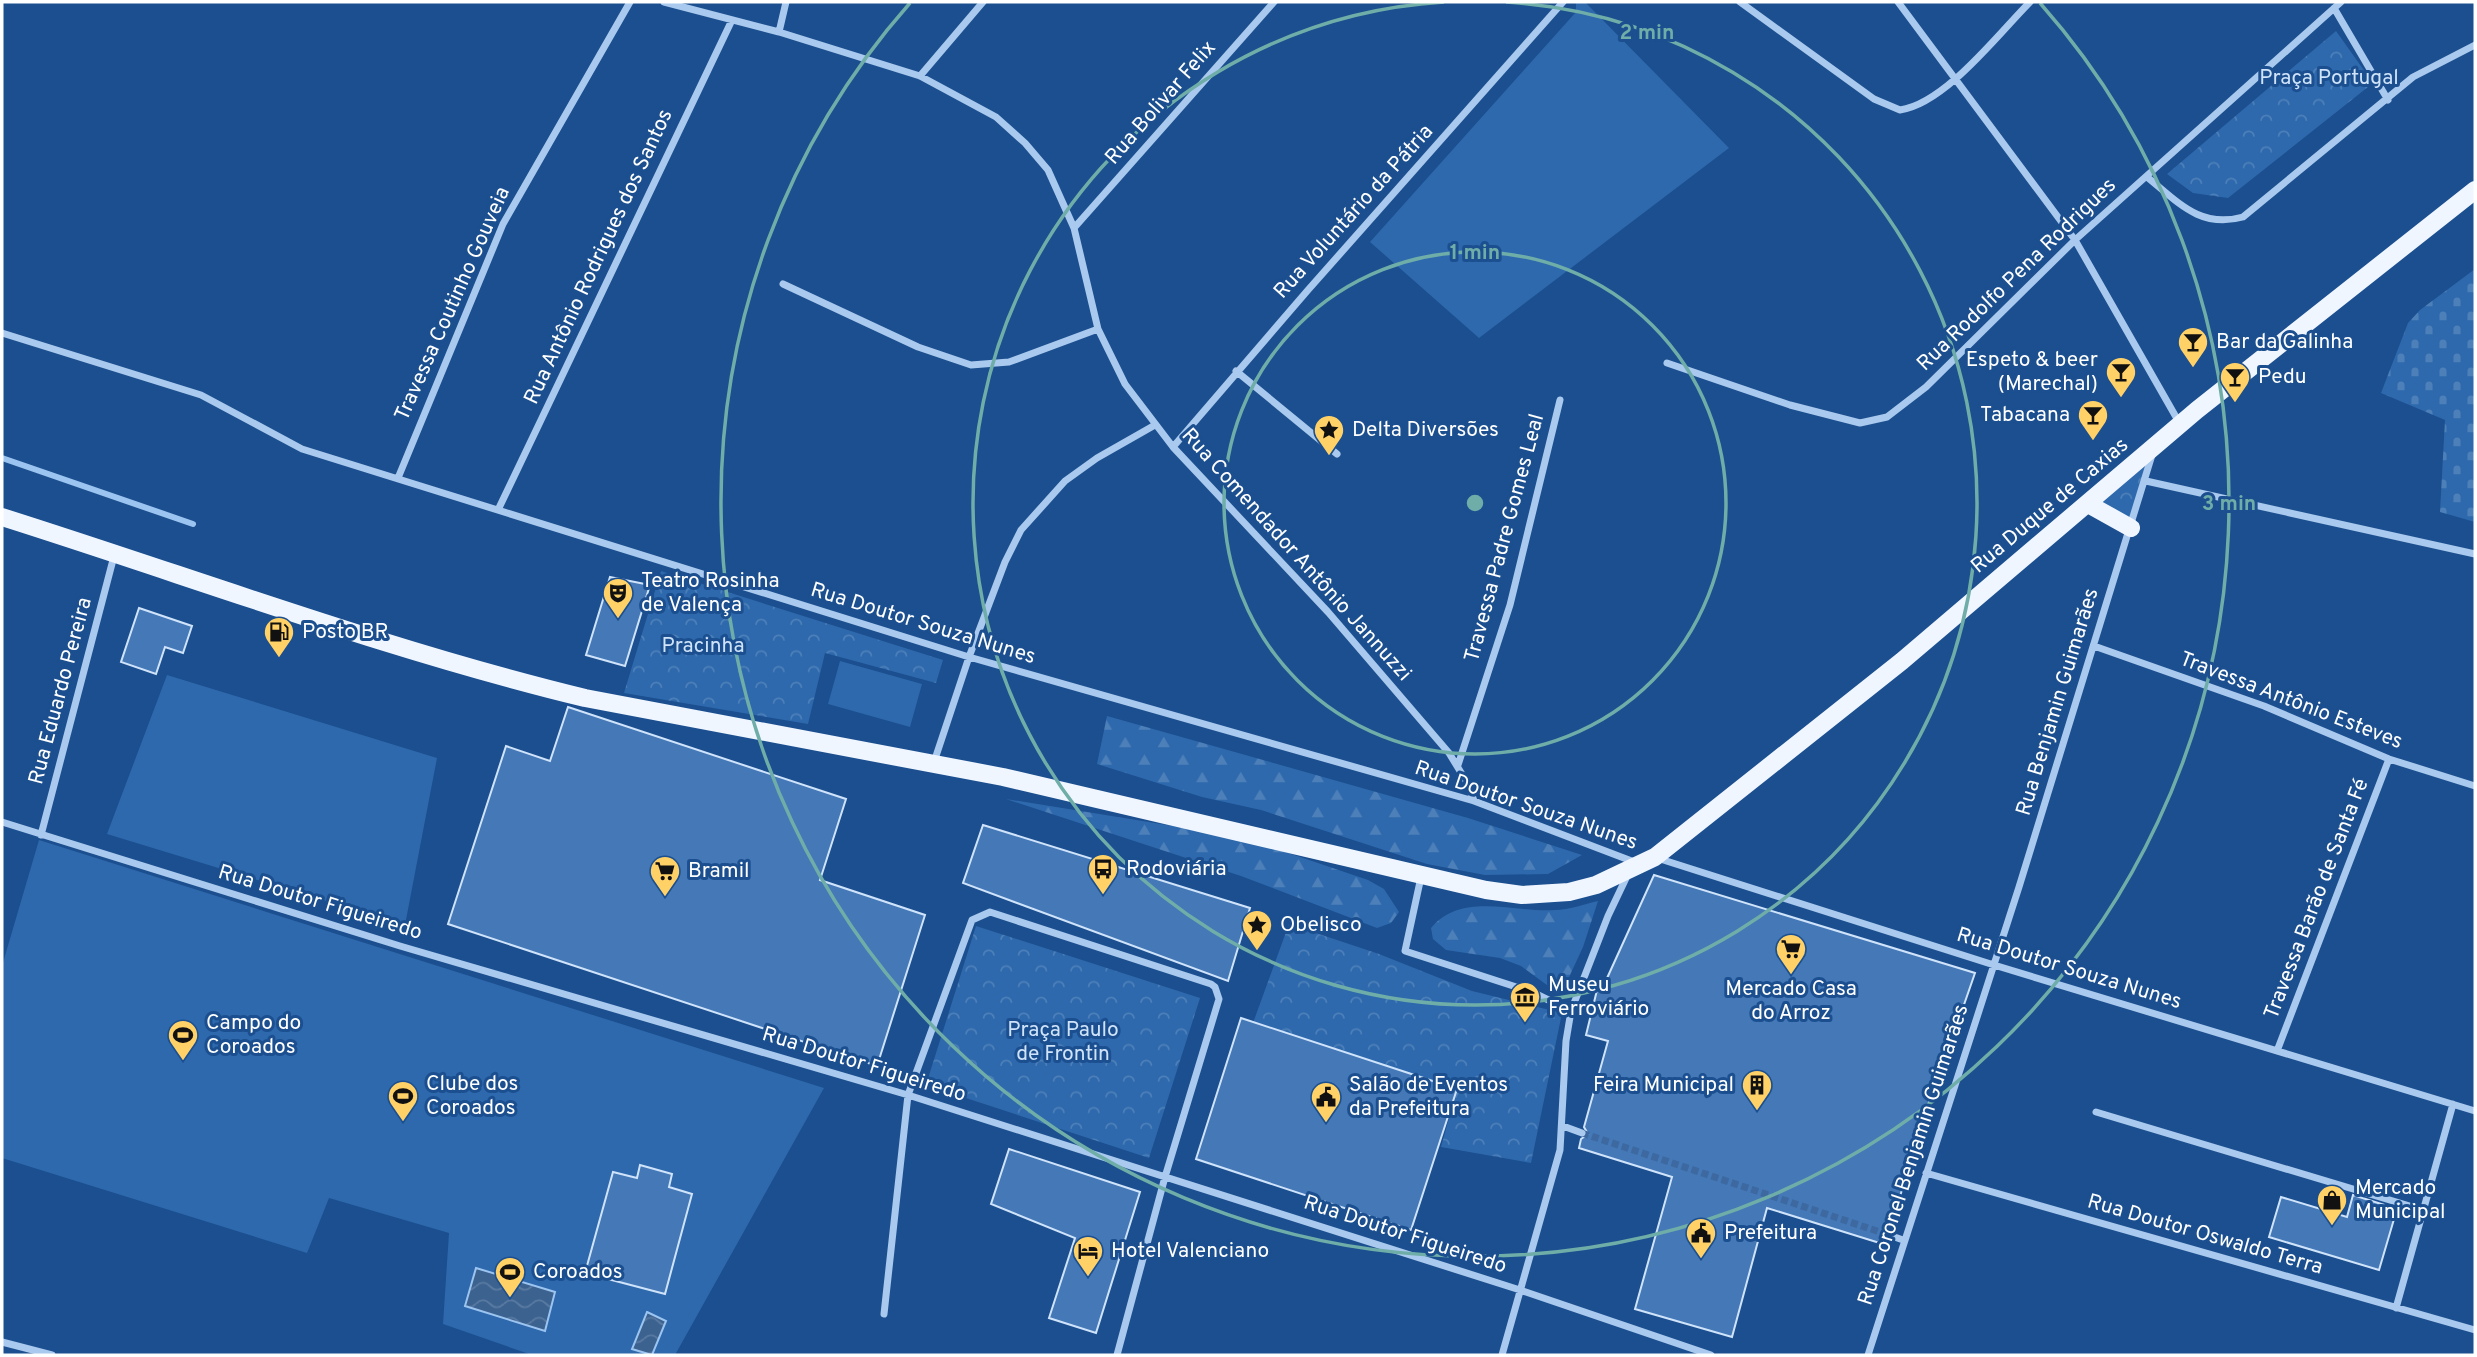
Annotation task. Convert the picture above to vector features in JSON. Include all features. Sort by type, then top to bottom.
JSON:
[{"type":"main road","name":"Rua Duque de Caxias","points":[[4,520],[531,685],[773,736],[1016,780],[1421,877],[1522,895],[1569,892],[1642,864],[1902,661],[2180,425],[2475,190]]},
{"type":"main road","points":[[2088,504],[2131,528]]},
{"type":"street","name":"Travessa Coutinho Gouveia","points":[[398,478],[503,224],[630,2]]},
{"type":"street","name":"Rua Comendador Antônio Jannuzzi","points":[[664,2],[779,32],[920,76],[996,117],[1025,143],[1048,170],[1074,228],[1098,329],[1114,365],[1173,447],[1328,612],[1458,765],[1474,802]]},
{"type":"street","points":[[779,32],[786,2]]},
{"type":"street","points":[[920,76],[983,2]]},
{"type":"street","name":"Rua Bolivar Felix","points":[[1074,228],[1274,2]]},
{"type":"street","name":"Rua Voluntário da Pátria","points":[[1173,447],[1563,2]]},
{"type":"street","points":[[1740,2],[1885,106],[1911,109],[1953,80],[2030,2]]},
{"type":"street","points":[[1898,2],[1953,80],[2076,240],[2180,425]]},
{"type":"street","name":"Rua Rodolfo Pena Rodrigues","points":[[1667,363],[1790,405],[1860,423],[1871,422],[1900,409],[1926,387],[2076,240],[2341,2]]},
{"type":"street","points":[[2334,8],[2388,100]]},
{"type":"street","name":"Rua Antônio Rodrigues dos Santos","points":[[498,510],[732,20]]},
{"type":"street","points":[[2147,177],[2192,212],[2208,220],[2224,222],[2242,217],[2413,77],[2443,59],[2475,45]]},
{"type":"street","points":[[783,284],[918,347],[971,365],[1009,362],[1098,329]]},
{"type":"street","name":"Rua Doutor Souza Nunes","points":[[2,333],[201,395],[302,449],[969,657],[1474,802],[1642,864],[1994,965],[2475,1111]]},
{"type":"street","points":[[1236,372],[1337,454]]},
{"type":"street","name":"Travessa Padre Gomes Leal","points":[[1458,765],[1510,605],[1560,400]]},
{"type":"street","points":[[933,765],[969,657],[1005,562],[1021,530],[1065,481],[1097,458],[1155,425]]},
{"type":"street","name":"Rua Benjamin Guimarães","points":[[1994,965],[2146,481],[2153,449]]},
{"type":"street","points":[[2146,481],[2475,554]]},
{"type":"street","name":"Rua Eduardo Pereira","points":[[41,835],[114,555]]},
{"type":"street","name":"Travessa Antônio Esteves","points":[[2094,646],[2264,706],[2389,759],[2475,786]]},
{"type":"street","name":"Travessa Barão de Santa Fé","points":[[2277,1051],[2389,759]]},
{"type":"street","name":"Rua Doutor Figueiredo","points":[[2,822],[400,946],[908,1096],[1520,1290],[1711,1355]]},
{"type":"street","points":[[1502,1355],[1554,1177],[1563,1126],[1566,1041],[1571,1011],[1608,916],[1642,864]]},
{"type":"street","points":[[1421,877],[1405,951],[1532,992],[1571,1011]]},
{"type":"street","points":[[884,1314],[908,1096],[972,920],[990,912],[1215,987],[1219,999],[1165,1177],[1117,1355]]},
{"type":"street","name":"Rua Coronel Benjamin Guimarães","points":[[1868,1355],[1994,965]]},
{"type":"street","points":[[2396,1308],[2453,1104]]},
{"type":"street","points":[[2096,1112],[2423,1210]]},
{"type":"street","points":[[1563,1126],[1583,1133]]},
{"type":"street","name":"Rua Doutor Oswaldo Terra","points":[[1926,1173],[2475,1330]]},
{"type":"street","points":[[1889,1235],[1903,1240]]},
{"type":"street","points":[[2,1342],[52,1355]]},
{"type":"green space","points":[[1576,2],[1585,2],[1729,148],[1479,338],[1370,242],[1576,12]]},
{"type":"green space","name":"Praça Portugal","points":[[2336,31],[2373,83],[2228,198],[2193,193],[2167,174]]},
{"type":"green space","points":[[2475,269],[2475,522],[2440,512],[2445,420],[2381,393],[2408,323],[2420,310]]},
{"type":"green space","points":[[2150,454],[2130,525],[2091,504]]},
{"type":"green space","name":"Pracinha","points":[[661,571],[943,660],[936,683],[825,653],[808,724],[624,693]]},
{"type":"green space","points":[[840,661],[922,684],[910,727],[828,704]]},
{"type":"green space","points":[[167,675],[437,758],[405,925],[107,834]]},
{"type":"green space","points":[[1107,716],[1468,818],[1582,855],[1548,874],[1485,875],[1427,864],[1261,810],[1202,797],[1097,764]]},
{"type":"green space","points":[[1006,799],[1198,830],[1265,845],[1368,880],[1384,889],[1399,912],[1391,923],[1377,928],[1241,876]]},
{"type":"green space","name":"Clube dos Coroados","points":[[39,840],[824,1088],[675,1355],[532,1355],[443,1324],[449,1233],[329,1198],[307,1253],[2,1158],[2,966]]},
{"type":"green space","points":[[1598,901],[1583,947],[1564,988],[1551,988],[1521,966],[1500,958],[1446,950],[1433,939],[1431,928],[1458,910],[1489,906],[1560,910]]},
{"type":"green space","points":[[1289,924],[1379,954],[1472,991],[1562,1013],[1531,1163],[1441,1147],[1457,1089],[1253,1023]]},
{"type":"green space","name":"Praça Paulo de Frontin","points":[[976,926],[1200,998],[1149,1158],[926,1085]]},
{"type":"water","name":"Coroados","points":[[476,1268],[555,1292],[545,1331],[465,1306]]},
{"type":"water","points":[[647,1312],[666,1321],[652,1355],[632,1349]]},
{"type":"building","name":"Teatro Rosinha de Valença","points":[[610,577],[650,585],[625,666],[586,655]]},
{"type":"building","points":[[139,608],[192,626],[183,653],[165,647],[156,674],[121,662]]},
{"type":"building","name":"Bramil","points":[[568,707],[846,799],[820,880],[925,915],[877,1066],[448,924],[506,746],[550,761]]},
{"type":"building","name":"Rodoviária","points":[[983,825],[1250,908],[1228,981],[963,883]]},
{"type":"building","points":[[1654,875],[1975,973],[1940,1074],[1938,1073],[1890,1229],[1883,1234],[1886,1245],[1767,1208],[1732,1337],[1635,1309],[1672,1177],[1579,1148],[1581,1139],[1588,1134],[1584,1127],[1608,1041],[1586,1035],[1598,986],[1603,987]]},
{"type":"building","name":"Salão de Eventos da Prefeitura","points":[[1241,1018],[1457,1089],[1411,1230],[1196,1159]]},
{"type":"building","name":"Hotel Valenciano","points":[[1009,1149],[1140,1192],[1096,1333],[1049,1318],[1075,1238],[991,1204]]},
{"type":"building","points":[[640,1165],[672,1174],[669,1187],[692,1194],[665,1294],[585,1273],[613,1172],[637,1178]]},
{"type":"building","name":"Mercado Municipal","points":[[2353,1195],[2397,1209],[2379,1270],[2269,1237],[2281,1197],[2347,1217]]},
{"type":"waterway","points":[[2,458],[193,524]]},
{"type":"tunnel","points":[[1582,1133],[1889,1235]]},
{"type":"place","name":"Bar da Galinha","points":[[2193,369]]},
{"type":"place","name":"Espeto & beer (Marechal)","points":[[2121,399]]},
{"type":"place","name":"Pedu","points":[[2235,404]]},
{"type":"place","name":"Tabacana","points":[[2093,442]]},
{"type":"place","name":"Delta Diversões","points":[[1329,457]]},
{"type":"place","name":"Teatro Rosinha de Valença","points":[[618,620]]},
{"type":"place","name":"Posto BR","points":[[279,659]]},
{"type":"place","name":"Rodoviária","points":[[1103,896]]},
{"type":"place","name":"Bramil","points":[[665,898]]},
{"type":"place","name":"Obelisco","points":[[1257,952]]},
{"type":"place","name":"Mercado Casa do Arroz","points":[[1791,976]]},
{"type":"place","name":"Museu Ferroviário","points":[[1525,1024]]},
{"type":"place","name":"Campo do Coroados","points":[[183,1062]]},
{"type":"place","name":"Feira Municipal","points":[[1757,1112]]},
{"type":"place","name":"Clube dos Coroados","points":[[403,1123]]},
{"type":"place","name":"Salão de Eventos da Prefeitura","points":[[1326,1124]]},
{"type":"place","name":"Mercado Municipal","points":[[2332,1227]]},
{"type":"place","name":"Prefeitura","points":[[1701,1260]]},
{"type":"place","name":"Hotel Valenciano","points":[[1088,1278]]},
{"type":"place","name":"Coroados","points":[[510,1299]]}]
